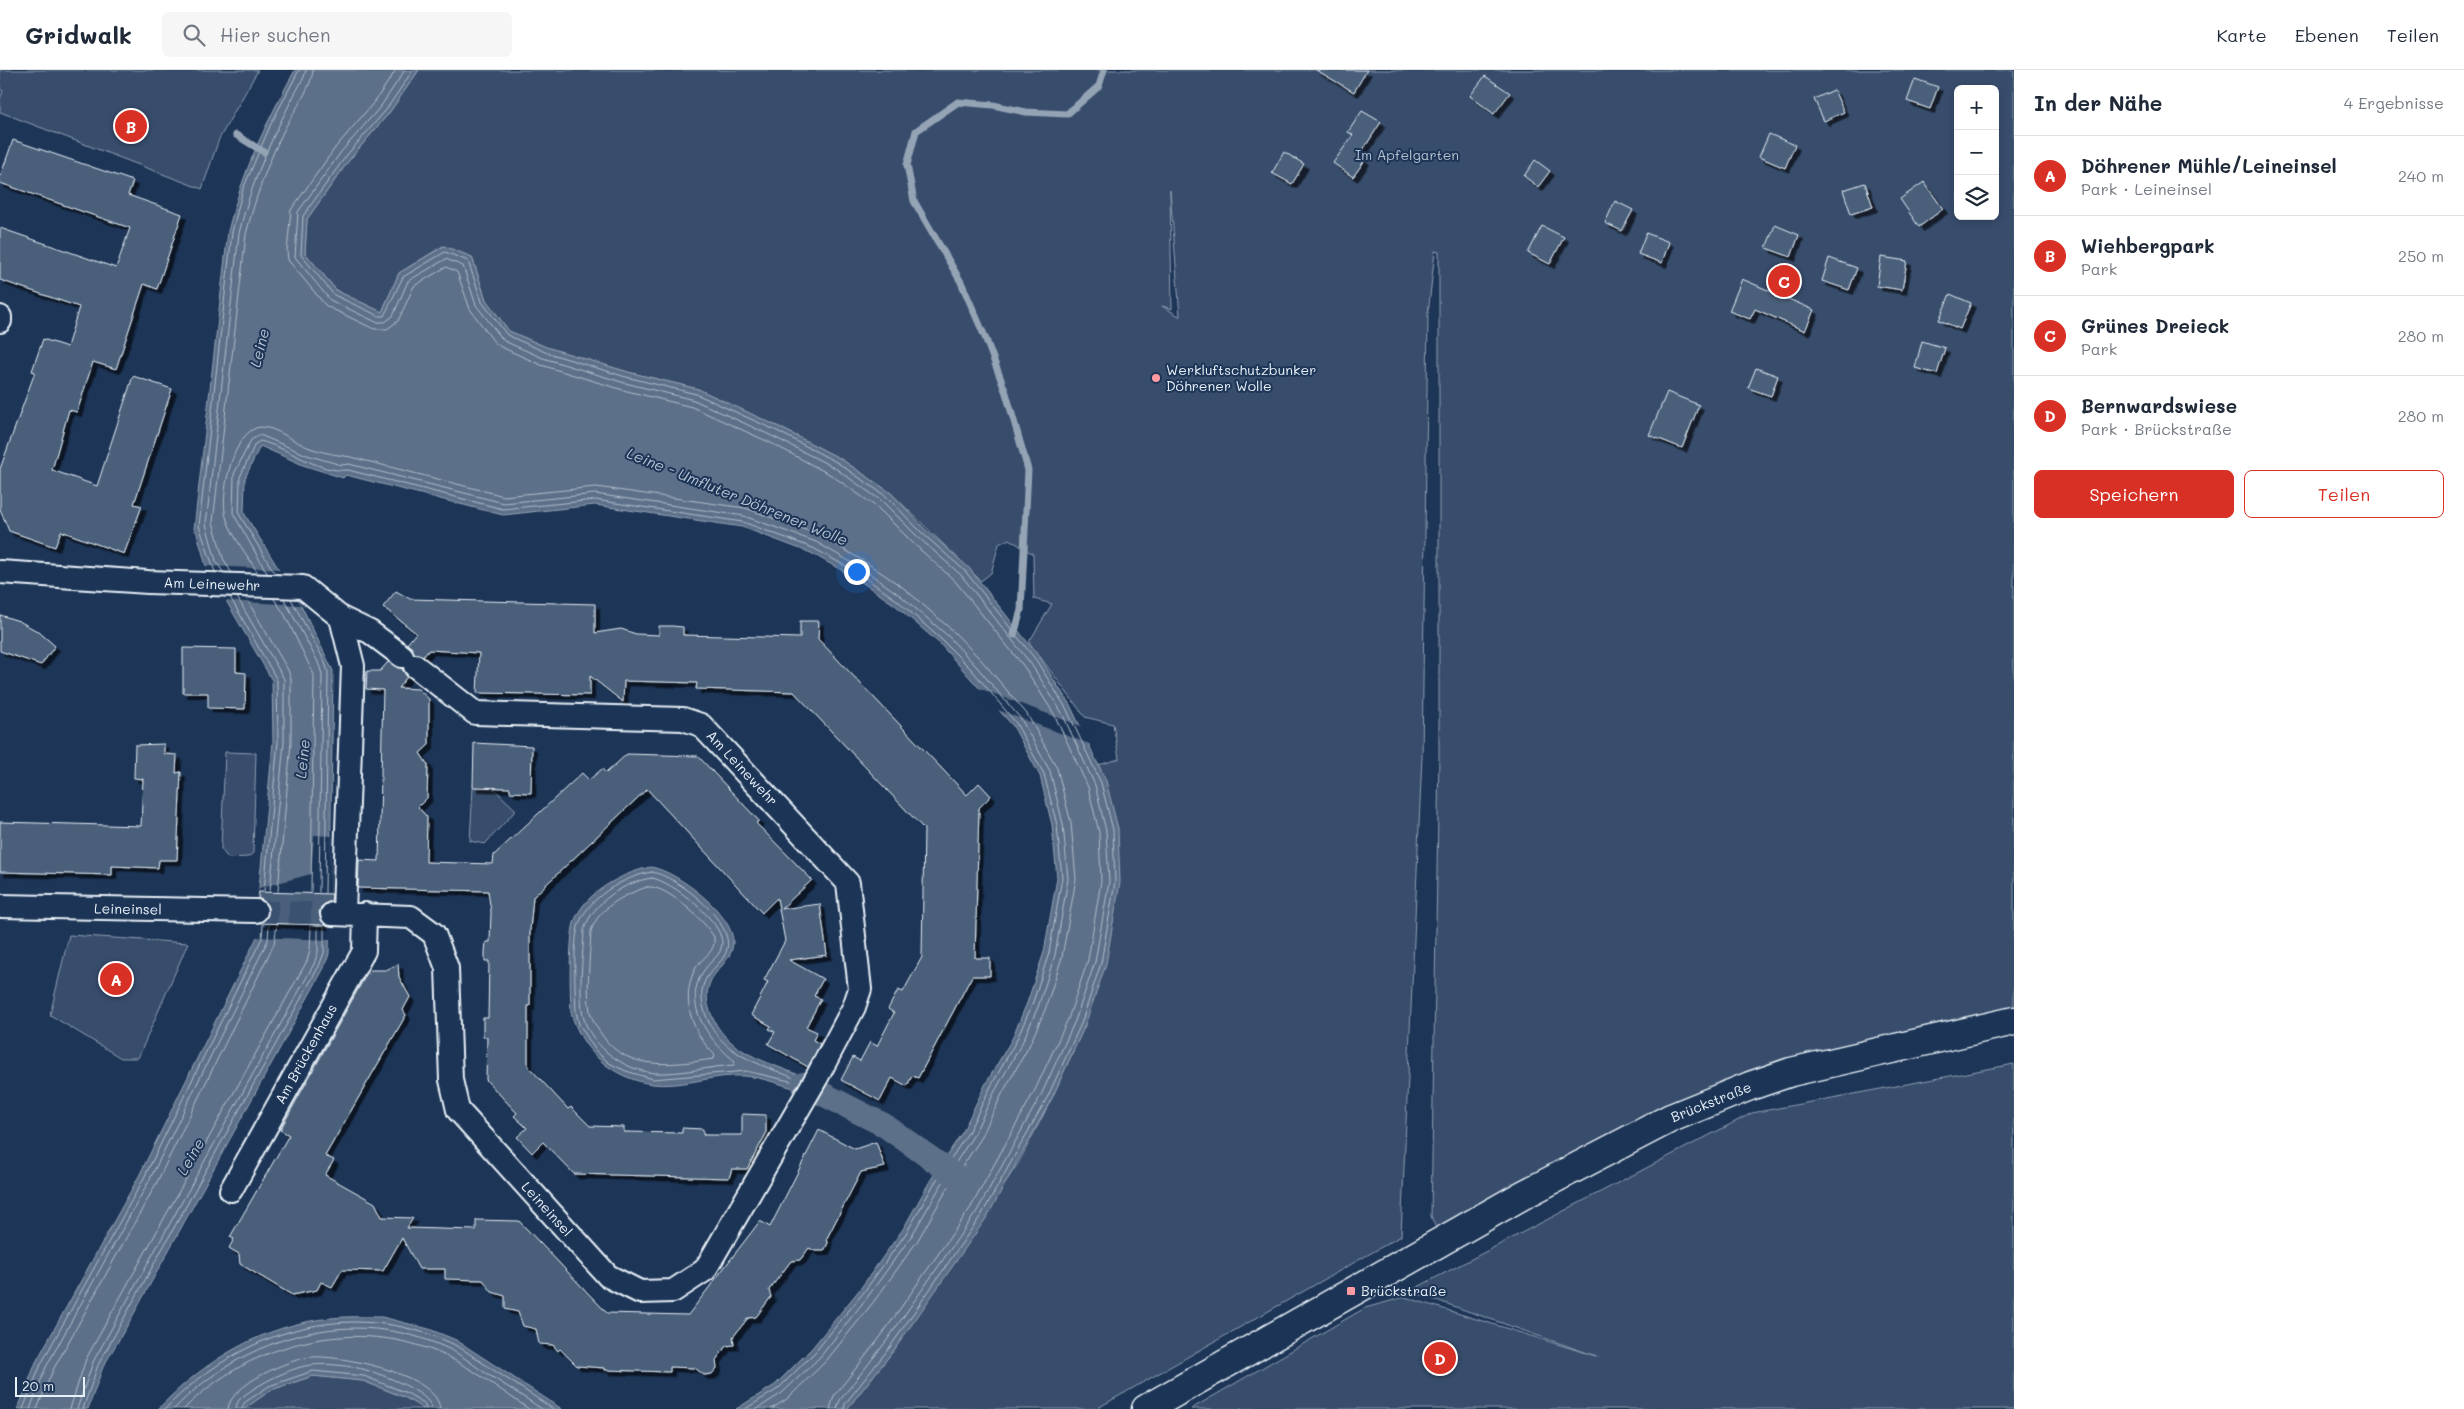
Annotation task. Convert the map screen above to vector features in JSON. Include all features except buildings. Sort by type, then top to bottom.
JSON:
[{"type":"street","name":"Am Leinewehr","points":[[0,572],[148,582],[303,587],[341,618],[370,632],[475,712],[683,719],[701,724],[848,883],[860,989],[854,1007],[817,1077]]},
{"type":"street","name":"Am Brückenhaus","points":[[231,1190],[364,951],[347,914],[353,666],[341,618]]},
{"type":"street","name":"Leineinsel","points":[[0,906],[256,911]]},
{"type":"street","name":"Leineinsel","points":[[347,914],[411,917],[434,934],[447,968],[451,1080],[458,1110],[608,1276],[640,1292],[673,1291],[705,1270],[817,1077]]},
{"type":"street","name":"Brückstraße","points":[[1146,1409],[1523,1195],[1671,1118],[1750,1086],[1791,1072],[2014,1021]]},
{"type":"green space","points":[[0,70],[258,70],[219,139],[202,189],[0,112],[0,99],[3,91],[0,89]]},
{"type":"green space","name":"Im Apfelgarten","points":[[419,70],[2014,70],[2014,1010],[1855,1044],[1665,1105],[1441,1241],[1431,1216],[1439,755],[1439,252],[1435,251],[1428,314],[1422,757],[1401,1236],[1096,1409],[847,1409],[894,1350],[1019,1162],[1052,1098],[1085,1025],[1118,829],[1099,765],[1119,759],[1113,724],[1085,717],[1029,642],[1052,604],[1034,599],[1033,554],[1009,539],[999,544],[991,573],[981,581],[891,493],[841,459],[698,389],[628,372],[546,347],[509,331],[486,300],[472,257],[443,246],[399,273],[382,312],[337,291],[305,253],[307,219],[350,159],[389,113]],"holes":[[[1170,190],[1180,316],[1162,306],[1172,309]]]},
{"type":"green space","points":[[225,752],[256,753],[253,853],[248,857],[228,858],[221,849]]},
{"type":"green space","points":[[473,787],[493,788],[516,810],[485,844],[470,841]]},
{"type":"green space","points":[[69,935],[188,943],[138,1058],[121,1058],[50,1015]]},
{"type":"green space","points":[[2014,1064],[2014,1409],[1191,1409],[1365,1308],[1405,1297],[1599,1357],[1410,1291],[1752,1113]]},
{"type":"green space","points":[[313,1376],[363,1381],[404,1397],[424,1409],[244,1409],[271,1390]]},
{"type":"water","points":[[295,70],[419,70],[389,113],[350,159],[307,219],[305,253],[337,291],[382,312],[399,273],[444,246],[472,257],[486,300],[509,331],[546,347],[628,372],[698,389],[841,459],[891,493],[925,529],[969,568],[1040,658],[1070,705],[1106,781],[1118,829],[1120,882],[1106,964],[1085,1025],[1052,1098],[987,1217],[894,1350],[847,1409],[736,1409],[775,1385],[812,1348],[860,1289],[903,1229],[930,1181],[963,1131],[985,1085],[1012,1039],[1027,1003],[1044,952],[1057,878],[1052,825],[1040,776],[1013,726],[940,644],[895,605],[857,579],[811,553],[742,527],[595,505],[503,515],[346,475],[343,478],[303,465],[260,446],[245,478],[244,513],[301,605],[333,671],[329,954],[324,968],[103,1367],[88,1409],[18,1409],[36,1362],[139,1176],[258,935],[259,888],[273,742],[272,680],[206,566],[197,533],[194,529],[228,231],[256,148]]},
{"type":"water","points":[[651,867],[662,870],[689,885],[715,908],[725,920],[731,932],[733,943],[730,955],[711,979],[707,992],[709,1008],[717,1025],[726,1037],[749,1054],[806,1078],[800,1090],[744,1076],[721,1077],[663,1085],[637,1081],[611,1069],[590,1050],[582,1039],[571,1012],[571,946],[573,927],[577,915],[593,895],[604,887],[628,874]]},
{"type":"water","points":[[337,1317],[382,1317],[429,1329],[456,1340],[562,1409],[424,1409],[404,1397],[363,1381],[313,1376],[271,1390],[244,1409],[158,1409],[195,1375],[215,1361],[259,1337],[282,1328],[306,1322]]},
{"type":"pier","points":[[203,566],[280,569],[301,605],[225,601]]},
{"type":"pier","points":[[976,687],[1083,727],[1092,745],[995,709]]},
{"type":"pier","points":[[314,835],[331,836],[330,940],[255,937],[259,888],[311,874]]},
{"type":"waterway","points":[[1014,635],[1021,610],[1028,470],[1006,393],[985,337],[961,282],[914,201],[907,165],[916,131],[958,102],[993,105],[1026,112],[1067,114],[1099,86],[1104,70]]},
{"type":"waterway","points":[[236,135],[264,152]]},
{"type":"waterway","points":[[803,1084],[884,1125],[967,1184]]},
{"type":"tunnel","points":[[256,911],[332,914]]},
{"type":"place","name":"Wiehbergpark","points":[[131,126]]},
{"type":"place","name":"Grünes Dreieck","points":[[1784,281]]},
{"type":"place","name":"Werkluftschutzbunker Döhrener Wolle","points":[[1156,378]]},
{"type":"place","name":"Döhrener Mühle/Leineinsel","points":[[116,979]]},
{"type":"place","name":"Brückstraße","points":[[1351,1291]]},
{"type":"place","name":"Bernwardswiese","points":[[1440,1358]]},
{"type":"water label","name":"Leine","points":[[260,348]]},
{"type":"water label","name":"Leine - Umfluter Döhrener Wolle","points":[[737,497]]},
{"type":"water label","name":"Leine","points":[[303,759]]},
{"type":"water label","name":"Leine","points":[[191,1157]]}]
